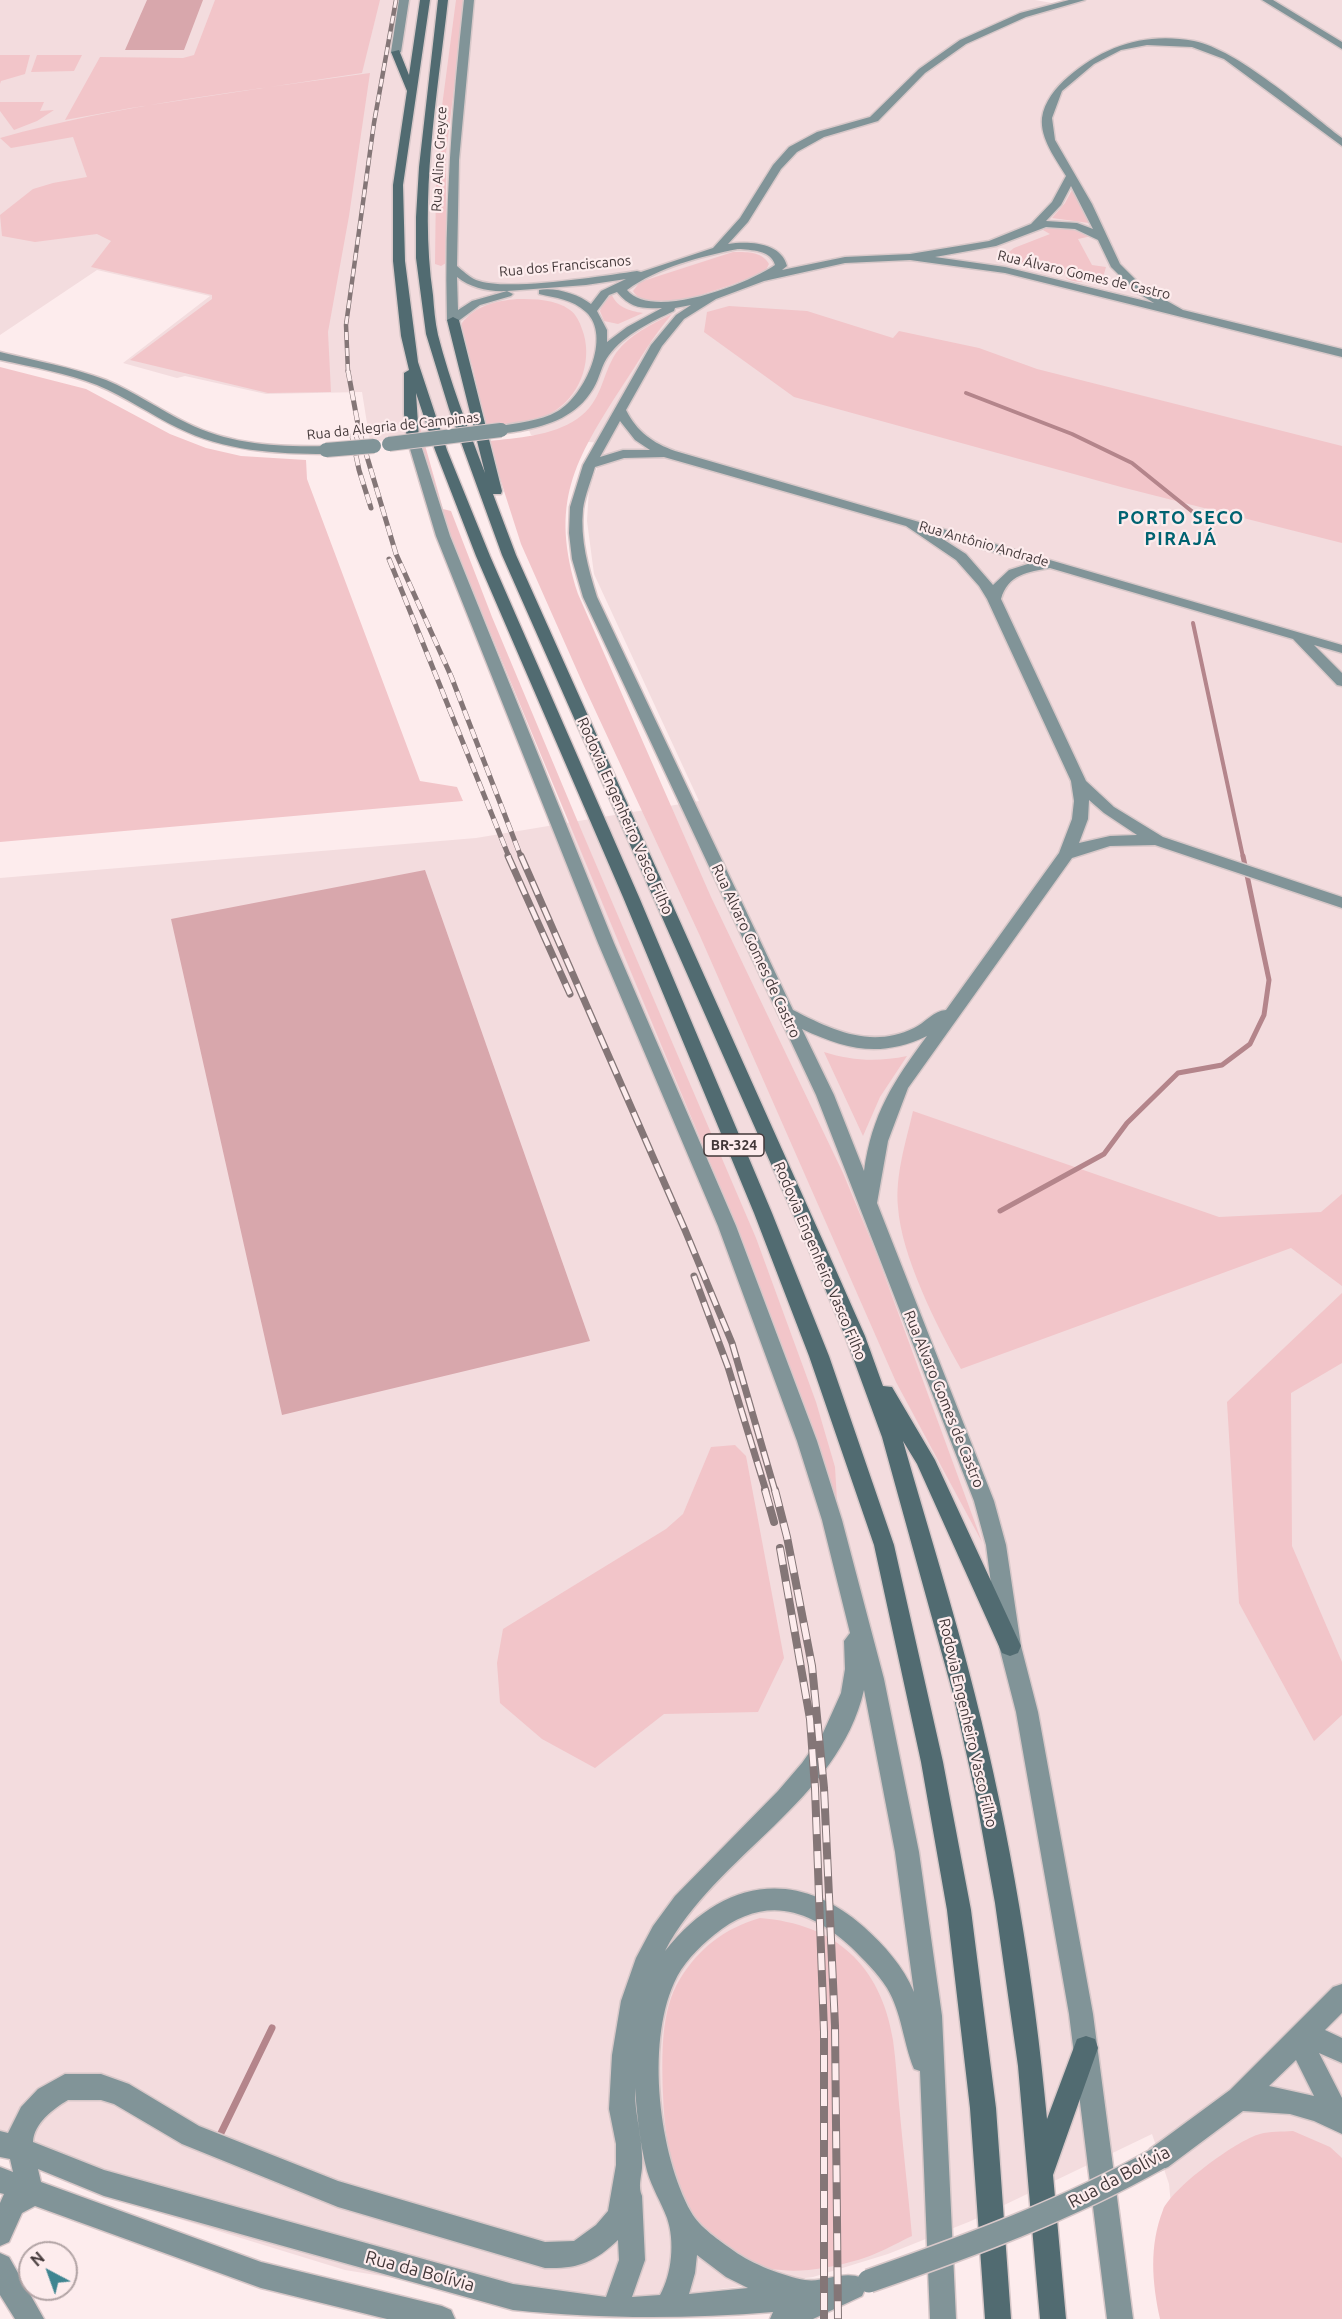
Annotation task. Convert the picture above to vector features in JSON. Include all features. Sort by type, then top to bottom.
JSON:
[{"type":"highway","name":"Rodovia Engenheiro Vasco Filho","points":[[425,0],[398,185],[399,261],[406,336],[412,362],[441,450],[483,556],[631,897],[763,1213],[819,1356],[884,1545],[932,1762],[959,1910],[983,2108],[998,2319]]},
{"type":"highway","name":"Rodovia Engenheiro Vasco Filho","points":[[443,0],[424,167],[421,217],[422,258],[432,334],[448,388],[509,555],[855,1336],[892,1437],[964,1694],[1007,1903],[1030,2066],[1053,2319]]},
{"type":"highway","points":[[396,52],[411,95]]},
{"type":"highway","points":[[453,320],[504,521],[509,555]]},
{"type":"highway","points":[[412,362],[410,414],[413,439]]},
{"type":"highway","points":[[855,1336],[925,1460],[1011,1646]]},
{"type":"highway","points":[[1040,2176],[1086,2048]]},
{"type":"main road","points":[[396,52],[404,0]]},
{"type":"main road","name":"Rua Aline Greyce","points":[[453,320],[451,190],[455,123],[469,0]]},
{"type":"main road","points":[[716,251],[744,220],[777,163],[792,149],[812,137],[874,119],[922,71],[982,32],[1023,15],[1080,0]]},
{"type":"main road","points":[[1267,0],[1342,46]]},
{"type":"main road","name":"Rua Álvaro Gomes de Castro","points":[[1179,313],[1140,290],[1115,265],[1087,204],[1050,140],[1047,118],[1058,90],[1091,62],[1108,52],[1147,42],[1193,44],[1227,57],[1342,142]]},
{"type":"main road","points":[[1035,226],[1057,203],[1070,178]]},
{"type":"main road","points":[[744,220],[759,248]]},
{"type":"main road","points":[[1035,226],[1066,224],[1088,229],[1103,238]]},
{"type":"main road","name":"Rua Álvaro Gomes de Castro","points":[[779,258],[845,260],[910,257],[992,244],[1035,226]]},
{"type":"main road","points":[[992,244],[990,251],[992,260],[1005,270]]},
{"type":"main road","points":[[592,310],[605,293],[628,282],[716,251],[738,246],[759,248],[779,258],[781,266],[777,271],[715,294],[683,304],[662,307],[642,306],[630,301],[622,294],[621,289],[628,282]]},
{"type":"main road","name":"Rua Álvaro Gomes de Castro","points":[[910,257],[1005,270],[1342,353]]},
{"type":"main road","name":"Rua Álvaro Gomes de Castro","points":[[758,279],[845,260]]},
{"type":"main road","points":[[1064,284],[1105,280],[1115,265]]},
{"type":"main road","name":"Rua dos Franciscanos","points":[[451,267],[471,282],[495,288],[586,282],[651,272]]},
{"type":"main road","points":[[453,320],[466,308],[484,299],[527,292],[561,295],[580,302],[592,310],[601,323],[603,343],[599,358]]},
{"type":"main road","name":"Rua Alvaro Gomes de Castro","points":[[715,294],[689,310],[672,325],[657,345],[589,465],[577,507],[576,533],[579,559],[590,597],[825,1095],[870,1204],[900,1289],[984,1501],[996,1545],[1011,1646]]},
{"type":"main road","name":"Rua da Alegria de Campinas","points":[[0,356],[102,383],[184,427],[216,439],[271,449],[326,450],[501,430],[549,420],[572,407],[589,385],[599,358],[627,332],[683,304]]},
{"type":"main road","points":[[601,323],[620,326],[651,318]]},
{"type":"main road","name":"Rua Antônio Andrade","points":[[620,409],[635,435],[671,454],[1342,649]]},
{"type":"main road","points":[[413,439],[442,536],[606,944],[727,1226],[807,1441],[832,1520],[844,1574],[873,1679],[907,1852],[930,2016],[931,2090],[943,2319]]},
{"type":"main road","name":"Rua Antônio Andrade","points":[[589,465],[611,457],[633,453],[671,454]]},
{"type":"main road","points":[[870,1204],[873,1160],[886,1114],[900,1086],[1066,854],[1082,819],[1083,799],[1078,781],[994,599],[974,570],[961,557],[908,522]]},
{"type":"main road","points":[[994,599],[999,584],[1013,572],[1035,566],[1064,567]]},
{"type":"main road","name":"Rua Antônio Andrade","points":[[1296,637],[1342,682]]},
{"type":"main road","points":[[1078,781],[1109,810],[1157,840],[1342,903]]},
{"type":"main road","points":[[1066,854],[1077,849],[1112,841],[1157,840]]},
{"type":"main road","points":[[784,1012],[817,1030],[844,1041],[877,1045],[892,1043],[919,1034],[963,998]]},
{"type":"main road","points":[[614,2312],[632,2260],[628,2173],[630,2149],[622,2112],[623,2058],[631,2009],[644,1966],[666,1925],[693,1893],[795,1788],[825,1749],[841,1723],[854,1687],[856,1656],[844,1574]]},
{"type":"main road","points":[[1011,1646],[1027,1713],[1086,2048],[1120,2316]]},
{"type":"main road","points":[[664,2314],[681,2278],[683,2249],[681,2222],[664,2185],[652,2129],[646,2078],[650,2029],[656,1996],[673,1960],[715,1919],[748,1904],[776,1898],[799,1902],[825,1913],[849,1929],[889,1968],[903,1992],[913,2020],[931,2090]]},
{"type":"main road","name":"Rua da Bolívia","points":[[783,2319],[861,2284],[1030,2222],[1083,2198],[1159,2158],[1239,2099],[1342,1996]]},
{"type":"main road","points":[[1303,2037],[1342,2051]]},
{"type":"main road","points":[[1303,2037],[1340,2121]]},
{"type":"main road","points":[[31,2193],[10,2147],[30,2116],[47,2098],[65,2087],[101,2087],[120,2093],[191,2135],[338,2193],[545,2255],[579,2254],[617,2222],[628,2173]]},
{"type":"main road","points":[[1239,2099],[1284,2099],[1314,2107],[1340,2121]]},
{"type":"main road","name":"Rua da Bolívia","points":[[10,2147],[104,2183],[513,2297],[614,2312],[664,2314],[861,2284]]},
{"type":"main road","points":[[0,2180],[261,2275],[442,2319]]},
{"type":"main road","points":[[0,2233],[14,2204],[31,2193]]},
{"type":"main road","points":[[681,2222],[733,2266],[758,2279],[801,2293]]},
{"type":"main road","points":[[0,2266],[12,2291],[31,2319]]},
{"type":"shaded area","name":"PORTO SECO PIRAJÁ","points":[[0,0],[1035,0],[1058,4],[1071,0],[1342,0],[1342,2319],[1182,2319],[1169,2184],[1152,2134],[971,2221],[888,2254],[813,2277],[658,2297],[535,2301],[345,2270],[166,2215],[0,2142],[0,878],[476,838],[699,801],[594,574],[587,521],[589,488],[607,444],[531,435],[526,423],[370,442],[362,392],[266,394],[185,376],[177,378],[123,363],[210,296],[97,270],[0,335]]},
{"type":"shaded area","points":[[215,0],[380,0],[362,73],[65,120],[100,57],[183,58],[194,55]]},
{"type":"shaded area","points":[[456,0],[465,0],[446,153],[446,263],[441,266],[435,264],[436,184],[441,114]]},
{"type":"shaded area","points":[[0,55],[30,55],[25,74],[1,81],[0,84]]},
{"type":"shaded area","points":[[37,55],[82,55],[74,71],[31,72]]},
{"type":"shaded area","points":[[370,73],[349,216],[328,332],[331,392],[268,393],[130,360],[212,299],[212,295],[91,267],[111,241],[97,234],[35,242],[2,236],[0,215],[33,189],[87,177],[73,137],[11,148],[0,138],[138,107]]},
{"type":"shaded area","points":[[0,102],[44,102],[40,111],[54,110],[37,121],[14,130],[0,111]]},
{"type":"shaded area","points":[[1072,190],[1089,223],[1052,218],[1065,203]]},
{"type":"shaded area","points":[[1050,226],[1070,227],[1092,236],[1078,239],[1092,265],[1106,267],[1104,274],[1095,279],[1080,282],[1066,278],[1067,274],[1023,265],[1010,257],[1009,252],[1014,248],[1050,234],[1043,230]]},
{"type":"shaded area","points":[[733,252],[758,254],[769,264],[766,270],[758,275],[712,291],[673,301],[656,302],[642,299],[633,291],[640,282]]},
{"type":"shaded area","points":[[611,293],[616,302],[624,308],[643,313],[618,324],[604,321],[600,311],[604,300]]},
{"type":"shaded area","points":[[517,299],[552,302],[564,306],[574,314],[585,340],[583,374],[573,394],[548,415],[521,423],[485,427],[473,369],[461,332],[462,323],[480,308]]},
{"type":"shaded area","points":[[729,306],[807,311],[893,338],[899,331],[979,348],[1037,369],[1342,446],[1342,543],[1121,487],[794,397],[704,332],[707,312]]},
{"type":"shaded area","points":[[672,314],[652,340],[591,437],[571,484],[566,534],[578,594],[711,897],[843,1173],[877,1255],[982,1542],[896,1382],[700,936],[521,544],[488,441],[546,433],[577,419],[586,412],[597,396],[611,362],[622,346],[642,330]]},
{"type":"shaded area","points":[[0,367],[86,389],[170,434],[206,448],[241,456],[306,460],[307,479],[420,781],[457,787],[463,801],[0,842]]},
{"type":"shaded area","points":[[417,424],[419,424],[443,509],[451,511],[492,617],[580,827],[756,1238],[816,1402],[835,1467],[837,1501],[743,1242],[453,543],[418,434]]},
{"type":"shaded area","points":[[824,1052],[865,1060],[907,1056],[880,1097],[863,1136]]},
{"type":"shaded area","points":[[913,1111],[1219,1217],[1321,1212],[1342,1194],[1342,1286],[1291,1248],[961,1369],[941,1333],[922,1290],[901,1226],[897,1195],[898,1183]]},
{"type":"shaded area","points":[[1342,1293],[1342,1363],[1291,1393],[1292,1546],[1342,1662],[1342,1715],[1314,1741],[1239,1603],[1227,1402]]},
{"type":"shaded area","points":[[735,1445],[746,1456],[784,1658],[758,1712],[664,1714],[595,1768],[542,1739],[500,1703],[497,1663],[503,1629],[666,1529],[683,1514],[711,1447]]},
{"type":"shaded area","points":[[760,1918],[811,1929],[832,1939],[850,1953],[878,1990],[887,2013],[893,2040],[912,2236],[879,2252],[836,2266],[794,2271],[756,2265],[738,2257],[721,2246],[685,2209],[673,2168],[665,2119],[662,2066],[666,2020],[673,1991],[687,1968],[704,1949],[735,1927]]},
{"type":"shaded area","points":[[1293,2131],[1330,2147],[1342,2158],[1342,2319],[1160,2319],[1153,2264],[1159,2224],[1163,2210],[1169,2201],[1206,2166],[1236,2145],[1260,2134]]},
{"type":"building","points":[[147,0],[203,0],[184,50],[125,50]]},
{"type":"building","points":[[425,870],[590,1341],[282,1415],[171,919]]},
{"type":"waterway","points":[[966,393],[1072,434],[1132,463],[1199,517]]},
{"type":"waterway","points":[[1193,623],[1243,857]]},
{"type":"waterway","points":[[1000,1211],[1104,1154],[1127,1123],[1178,1073],[1222,1065],[1250,1044],[1264,1015],[1269,980],[1243,856]]},
{"type":"waterway","points":[[221,2133],[272,2028]]},
{"type":"railway","points":[[348,372],[346,325],[374,123],[396,0]]},
{"type":"railway","points":[[348,371],[359,430],[396,554],[451,676],[521,857]]},
{"type":"railway","points":[[352,436],[359,470],[371,508]]},
{"type":"railway","points":[[389,559],[509,857]]},
{"type":"railway","points":[[508,856],[570,994]]},
{"type":"railway","points":[[521,856],[732,1343],[775,1491]]},
{"type":"railway","points":[[694,1276],[728,1367],[766,1491]]},
{"type":"railway","points":[[765,1490],[774,1522]]},
{"type":"railway","points":[[775,1490],[787,1537],[812,1666],[824,1788],[835,2026],[838,2319]]},
{"type":"railway","points":[[780,1548],[810,1719],[815,1788],[824,2032],[824,2319]]},
{"type":"district","name":"PORTO SECO PIRAJÁ","points":[[1181,528]]}]
